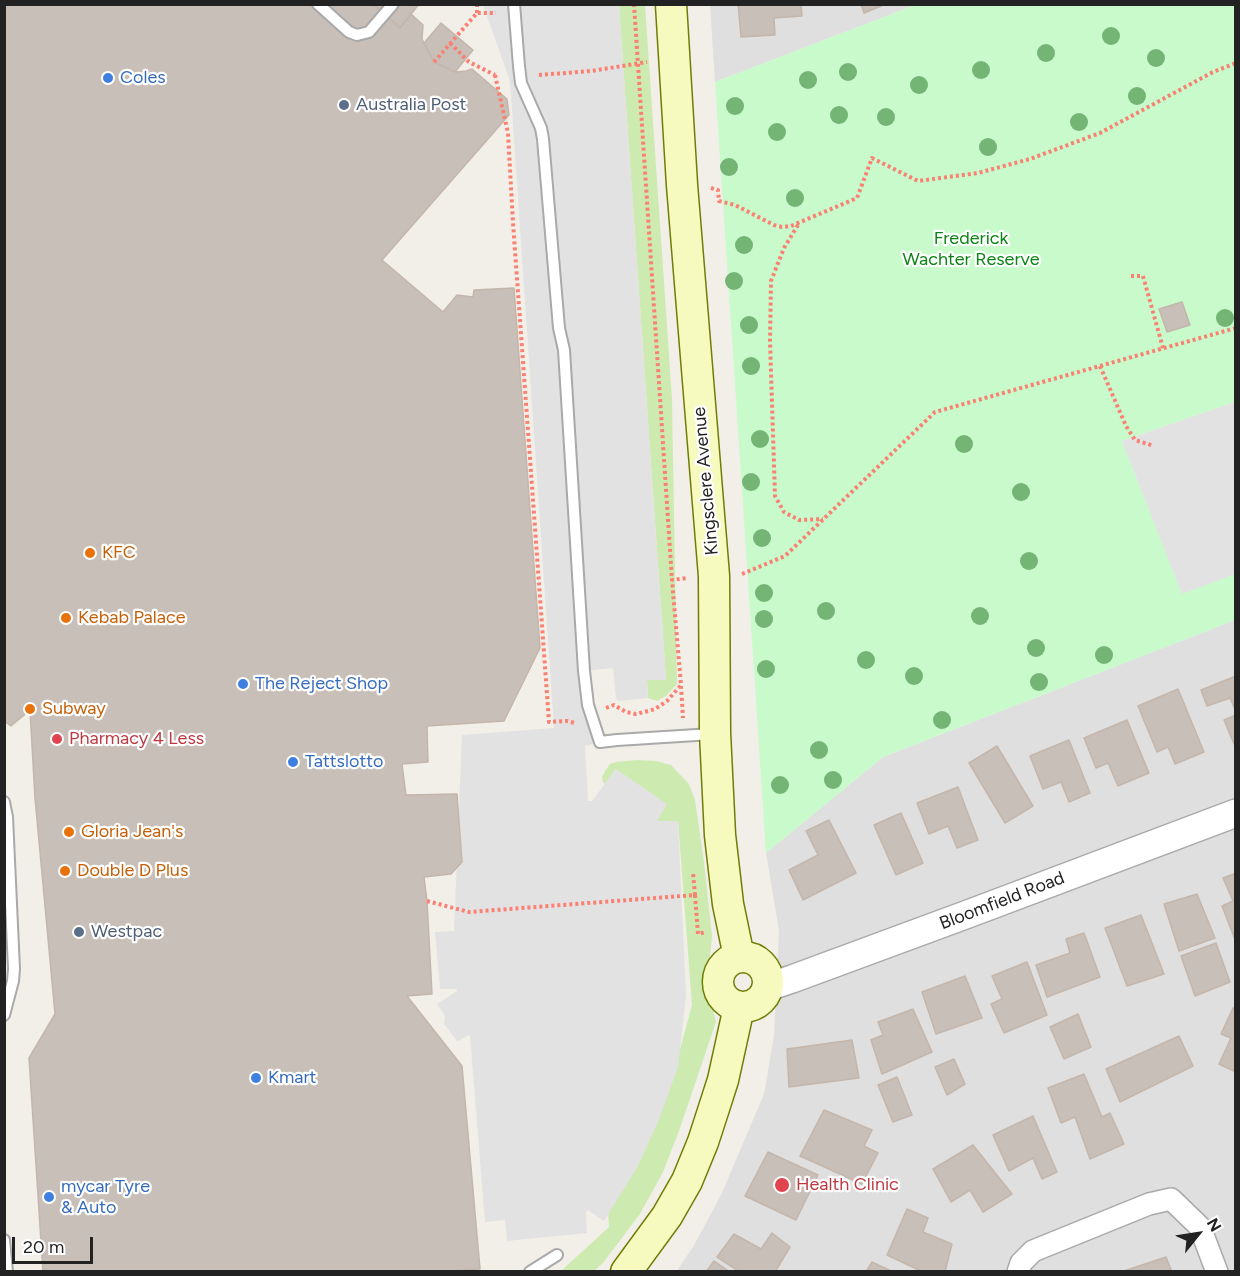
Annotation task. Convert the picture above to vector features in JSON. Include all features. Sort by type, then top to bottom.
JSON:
[{"type":"main road","name":"Kingsclere Avenue","points":[[671,4],[682,185],[714,576],[715,734],[720,835],[728,904],[739,957]]},
{"type":"main road","points":[[739,957],[759,962],[766,973],[768,987],[758,1002],[739,1007],[723,997],[718,979],[728,962],[739,957]]},
{"type":"main road","points":[[626,1272],[667,1215],[687,1181],[703,1142],[723,1080],[739,1007]]},
{"type":"street","name":"Bloomfield Road","points":[[768,987],[1236,813]]},
{"type":"street","points":[[1017,1272],[1021,1263],[1033,1251],[1149,1204],[1171,1199],[1200,1227],[1217,1272]]},
{"type":"lane","points":[[318,4],[349,32],[360,35],[370,31],[393,4]]},
{"type":"lane","points":[[515,8],[520,76],[525,94],[541,128],[543,139],[559,328],[564,350],[583,660],[588,705],[600,742],[715,734]]},
{"type":"lane","points":[[4,802],[7,812],[14,969],[4,1015]]},
{"type":"lane","points":[[4,1240],[7,1272]]},
{"type":"lane","points":[[530,1272],[557,1255]]},
{"type":"path","points":[[477,4],[477,13]]},
{"type":"path","points":[[634,4],[672,580]]},
{"type":"path","points":[[434,62],[477,13],[515,8]]},
{"type":"path","points":[[450,43],[469,62],[495,75],[520,76],[591,71],[675,58]]},
{"type":"path","points":[[645,177],[682,185],[718,189],[719,201],[735,205],[774,225],[782,227],[798,224],[857,198],[872,158],[918,181],[978,173],[1030,159],[1100,133],[1213,72],[1236,63]]},
{"type":"path","points":[[495,75],[506,119]]},
{"type":"path","points":[[798,224],[784,248],[771,281],[770,341],[775,496],[784,512],[799,520],[823,519]]},
{"type":"path","points":[[1131,276],[1143,276],[1163,348]]},
{"type":"path","points":[[714,576],[738,576],[785,555],[935,412],[1236,328]]},
{"type":"path","points":[[1100,366],[1126,426],[1135,440],[1154,447]]},
{"type":"path","points":[[681,685],[684,736]]},
{"type":"path","points":[[427,901],[469,912],[695,895],[692,861]]},
{"type":"shaded area","points":[[710,4],[915,5],[715,82]]},
{"type":"shaded area","points":[[483,5],[619,5],[666,680],[647,680],[648,698],[618,701],[613,668],[584,671],[600,742],[585,746],[588,801],[592,801],[616,769],[667,804],[657,821],[678,821],[686,996],[678,1067],[658,1122],[638,1166],[604,1221],[588,1210],[586,1212],[587,1233],[507,1241],[505,1220],[485,1222],[470,1036],[457,1041],[444,1024],[445,1016],[437,1004],[457,989],[440,989],[435,932],[454,931],[462,735],[554,728],[510,81]]},
{"type":"shaded area","points":[[1235,402],[1235,574],[1182,594],[1122,441]]},
{"type":"shaded area","points":[[1235,620],[1235,1271],[676,1272],[693,1247],[721,1195],[764,1094],[774,1035],[779,931],[766,853],[883,757]]},
{"type":"green space","points":[[619,5],[645,5],[672,399],[677,684],[666,696],[657,701],[648,698],[647,680],[666,680]]},
{"type":"green space","name":"Frederick Wachter Reserve","points":[[915,5],[1235,5],[1235,402],[1122,441],[1182,593],[1235,574],[1235,620],[883,757],[766,853],[715,82]]},
{"type":"green space","points":[[637,760],[671,765],[689,784],[695,800],[712,936],[708,978],[709,994],[716,1022],[663,1172],[640,1214],[603,1263],[594,1271],[560,1272],[609,1227],[608,1211],[668,1094],[692,1005],[678,821],[657,821],[616,769],[605,784],[603,782],[602,777],[610,764]]},
{"type":"building","points":[[4,4],[373,4],[400,28],[411,14],[423,25],[422,39],[434,62],[455,72],[472,69],[507,99],[509,115],[382,260],[443,312],[457,295],[473,297],[474,290],[514,288],[540,648],[504,721],[427,726],[428,762],[402,764],[406,795],[457,794],[462,862],[451,874],[424,877],[432,994],[407,996],[462,1066],[480,1269],[434,1272],[43,1272],[29,1058],[55,1014],[35,798],[30,710],[11,726],[4,721]]},
{"type":"building","points":[[373,4],[419,4],[400,28]]},
{"type":"building","points":[[738,4],[801,4],[802,16],[774,18],[775,35],[741,37]]},
{"type":"building","points":[[861,4],[886,4],[864,13]]},
{"type":"building","points":[[441,23],[473,50],[455,72],[434,62],[424,43]]},
{"type":"building","points":[[1182,302],[1190,325],[1167,332],[1159,309]]},
{"type":"building","points":[[1236,676],[1236,712],[1230,698],[1207,706],[1201,690]]},
{"type":"building","points":[[1178,689],[1204,752],[1175,764],[1168,747],[1157,752],[1138,706]]},
{"type":"building","points":[[1236,715],[1236,743],[1234,744],[1224,720]]},
{"type":"building","points":[[1127,720],[1149,773],[1118,786],[1108,763],[1096,768],[1084,738]]},
{"type":"building","points":[[1069,740],[1090,793],[1069,802],[1061,782],[1043,789],[1030,756]]},
{"type":"building","points":[[997,746],[1033,806],[1005,823],[969,763]]},
{"type":"building","points":[[958,787],[978,840],[957,848],[948,826],[929,834],[917,803]]},
{"type":"building","points":[[901,813],[923,863],[896,875],[874,825]]},
{"type":"building","points":[[829,820],[856,873],[803,900],[789,870],[818,855],[806,831]]},
{"type":"building","points":[[1236,873],[1236,942],[1222,906],[1233,901],[1223,878]]},
{"type":"building","points":[[1197,894],[1215,938],[1179,951],[1164,904]]},
{"type":"building","points":[[1141,915],[1164,974],[1127,986],[1105,928]]},
{"type":"building","points":[[1084,933],[1100,977],[1047,997],[1036,965],[1070,953],[1066,939]]},
{"type":"building","points":[[1216,943],[1230,982],[1195,996],[1181,956]]},
{"type":"building","points":[[1027,962],[1047,1015],[1004,1033],[991,1004],[1002,999],[992,976]]},
{"type":"building","points":[[965,976],[982,1018],[936,1034],[922,992]]},
{"type":"building","points":[[1233,1008],[1236,1008],[1236,1072],[1219,1064],[1231,1038],[1221,1034]]},
{"type":"building","points":[[913,1009],[932,1052],[882,1074],[871,1040],[883,1035],[878,1022]]},
{"type":"building","points":[[1078,1014],[1091,1047],[1064,1059],[1050,1027]]},
{"type":"building","points":[[1179,1036],[1193,1066],[1120,1102],[1106,1069]]},
{"type":"building","points":[[852,1040],[859,1078],[789,1087],[787,1049]]},
{"type":"building","points":[[954,1059],[965,1084],[947,1095],[935,1067]]},
{"type":"building","points":[[1084,1074],[1102,1117],[1110,1113],[1124,1144],[1090,1159],[1075,1117],[1061,1123],[1048,1088]]},
{"type":"building","points":[[897,1077],[912,1115],[893,1122],[878,1085]]},
{"type":"building","points":[[824,1110],[872,1130],[864,1146],[878,1153],[862,1184],[800,1156]]},
{"type":"building","points":[[1033,1116],[1057,1172],[1042,1179],[1033,1158],[1009,1171],[993,1135]]},
{"type":"building","points":[[973,1145],[1012,1194],[983,1212],[970,1190],[951,1202],[933,1169]]},
{"type":"building","name":"Health Clinic","points":[[768,1152],[818,1175],[796,1220],[745,1196]]},
{"type":"building","points":[[907,1209],[928,1218],[923,1232],[952,1244],[945,1272],[923,1272],[887,1255]]},
{"type":"building","points":[[772,1233],[790,1247],[775,1272],[740,1272],[717,1257],[734,1234],[761,1249]]},
{"type":"building","points":[[1166,1257],[1172,1272],[1121,1272]]},
{"type":"building","points":[[714,1261],[730,1272],[706,1272]]},
{"type":"building","points":[[872,1262],[893,1272],[866,1272]]},
{"type":"place","name":"Coles","points":[[108,78]]},
{"type":"place","name":"Australia Post","points":[[344,105]]},
{"type":"place","name":"KFC","points":[[90,553]]},
{"type":"place","name":"Kebab Palace","points":[[66,618]]},
{"type":"place","name":"The Reject Shop","points":[[243,684]]},
{"type":"place","name":"Subway","points":[[30,709]]},
{"type":"place","name":"Pharmacy 4 Less","points":[[57,739]]},
{"type":"place","name":"Tattslotto","points":[[293,762]]},
{"type":"place","name":"Gloria Jean's","points":[[69,832]]},
{"type":"place","name":"Double D Plus","points":[[65,871]]},
{"type":"place","name":"Westpac","points":[[79,932]]},
{"type":"place","name":"Kmart","points":[[256,1078]]},
{"type":"place","name":"Health Clinic","points":[[782,1185]]},
{"type":"place","name":"mycar Tyre & Auto","points":[[49,1197]]}]
